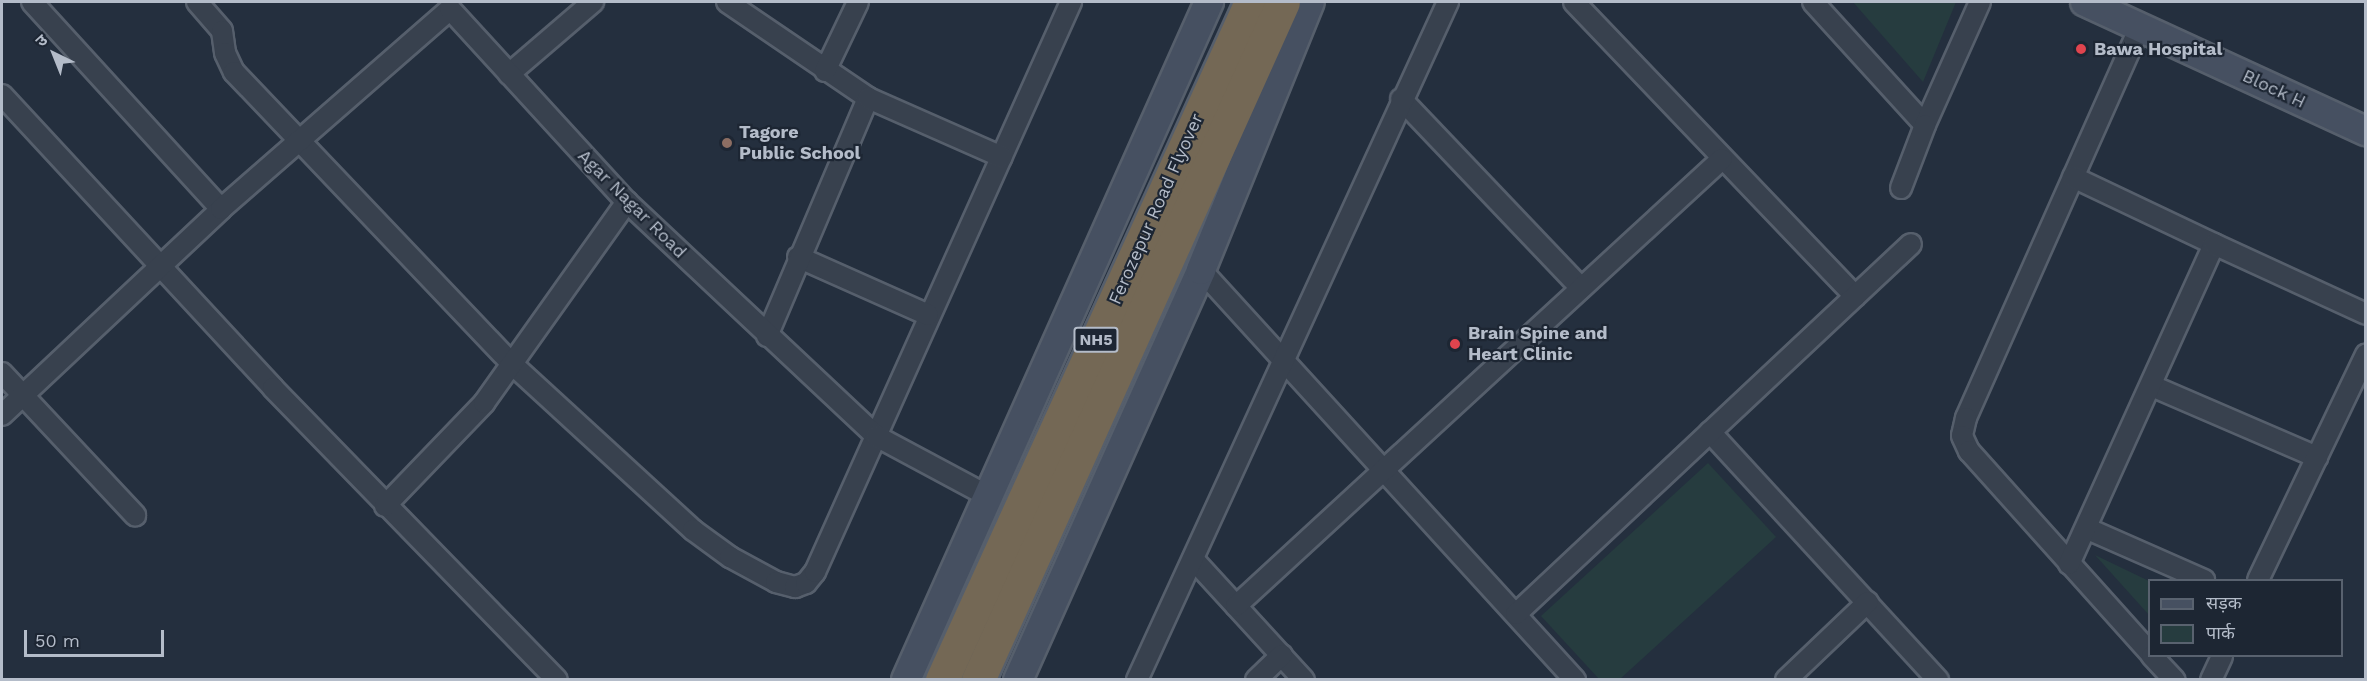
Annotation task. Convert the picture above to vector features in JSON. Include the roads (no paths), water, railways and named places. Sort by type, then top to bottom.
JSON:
[{"type":"highway","name":"Ferozepur Road Flyover","points":[[942,680],[1251,2]]},
{"type":"highway","name":"Ferozepur Road Flyover","points":[[978,680],[1283,2]]},
{"type":"main road","points":[[906,680],[990,497],[1209,2]]},
{"type":"main road","points":[[1018,680],[1200,270],[1310,2]]},
{"type":"main road","name":"Block H","points":[[2085,2],[2366,130]]},
{"type":"street","points":[[32,2],[221,209]]},
{"type":"street","points":[[196,2],[222,31],[225,53],[234,72],[405,255],[513,365],[693,530],[730,557],[776,582],[795,587],[806,583],[815,572],[928,315],[1071,2]]},
{"type":"street","points":[[509,74],[593,2]]},
{"type":"street","points":[[727,2],[825,71],[868,98],[1002,157]]},
{"type":"street","points":[[825,71],[858,2]]},
{"type":"street","points":[[1137,680],[1401,99],[1448,2]]},
{"type":"street","points":[[1574,2],[1855,296]]},
{"type":"street","points":[[1813,2],[1925,125]]},
{"type":"street","points":[[1901,188],[1925,125],[1980,2]]},
{"type":"street","name":"Agar Nagar Road","points":[[2,415],[221,209],[450,4],[509,74],[627,202],[876,436],[990,497]]},
{"type":"street","points":[[2140,27],[1966,417],[1962,436],[1969,451],[2148,651]]},
{"type":"street","points":[[2,95],[158,267],[385,506],[557,680]]},
{"type":"street","points":[[767,336],[798,257],[868,98]]},
{"type":"street","points":[[1401,99],[1581,288]]},
{"type":"street","points":[[1236,606],[1381,469],[1722,159]]},
{"type":"street","points":[[2073,177],[2366,314]]},
{"type":"street","points":[[385,506],[453,438],[513,365],[627,202]]},
{"type":"street","points":[[1516,614],[1911,244]]},
{"type":"street","points":[[2069,564],[2088,529],[2214,244]]},
{"type":"street","points":[[798,257],[928,315]]},
{"type":"street","points":[[1200,270],[1575,680]]},
{"type":"street","points":[[2258,579],[2366,355]]},
{"type":"street","points":[[2,373],[135,514]]},
{"type":"street","points":[[2152,386],[2317,458]]},
{"type":"street","points":[[1710,432],[1938,680]]},
{"type":"street","points":[[2088,529],[2202,579]]},
{"type":"street","points":[[1193,559],[1304,680]]},
{"type":"street","points":[[1786,680],[1868,602]]},
{"type":"street","points":[[1256,680],[1282,655]]},
{"type":"street","points":[[2154,657],[2174,680]]},
{"type":"street","points":[[2211,680],[2222,657]]},
{"type":"place","name":"Bawa Hospital","points":[[2081,49]]},
{"type":"place","name":"Tagore Public School","points":[[727,143]]},
{"type":"place","name":"Brain Spine and Heart Clinic","points":[[1455,344]]}]
